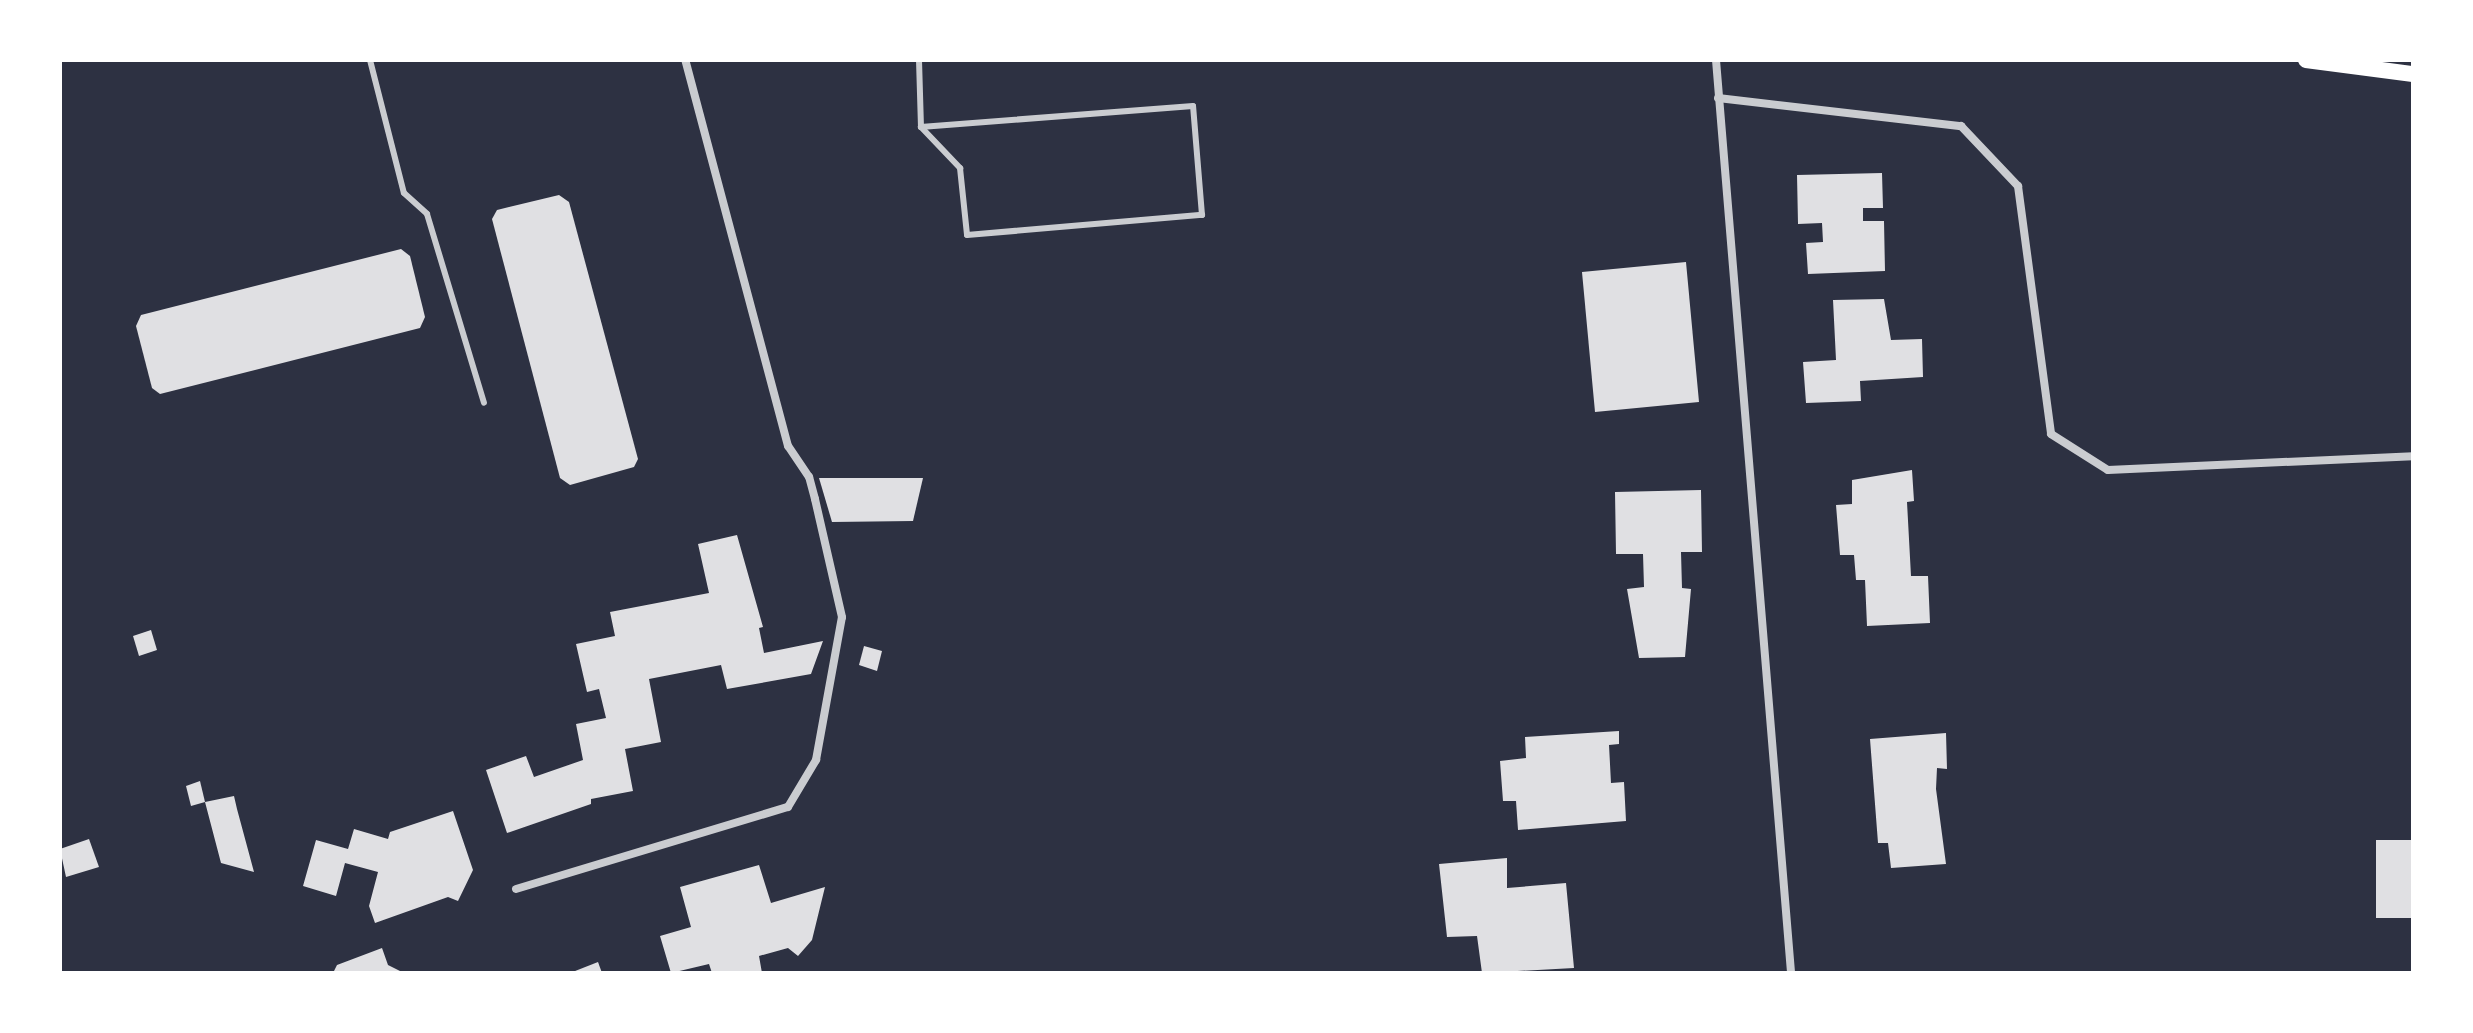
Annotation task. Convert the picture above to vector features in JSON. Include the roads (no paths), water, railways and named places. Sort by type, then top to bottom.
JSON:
[{"type":"main road","points":[[2306,60],[2413,74]]},
{"type":"street","points":[[516,889],[788,807],[816,760],[842,617],[809,477],[788,446],[776,385],[685,60]]},
{"type":"street","points":[[1716,60],[1791,973]]},
{"type":"street","points":[[1718,98],[1961,126],[2018,186],[2051,434],[2108,470],[2413,456]]},
{"type":"lane","points":[[370,60],[404,193],[427,214],[484,403]]},
{"type":"lane","points":[[919,60],[921,127],[960,168],[967,235],[1202,215],[1193,106],[921,127]]}]
